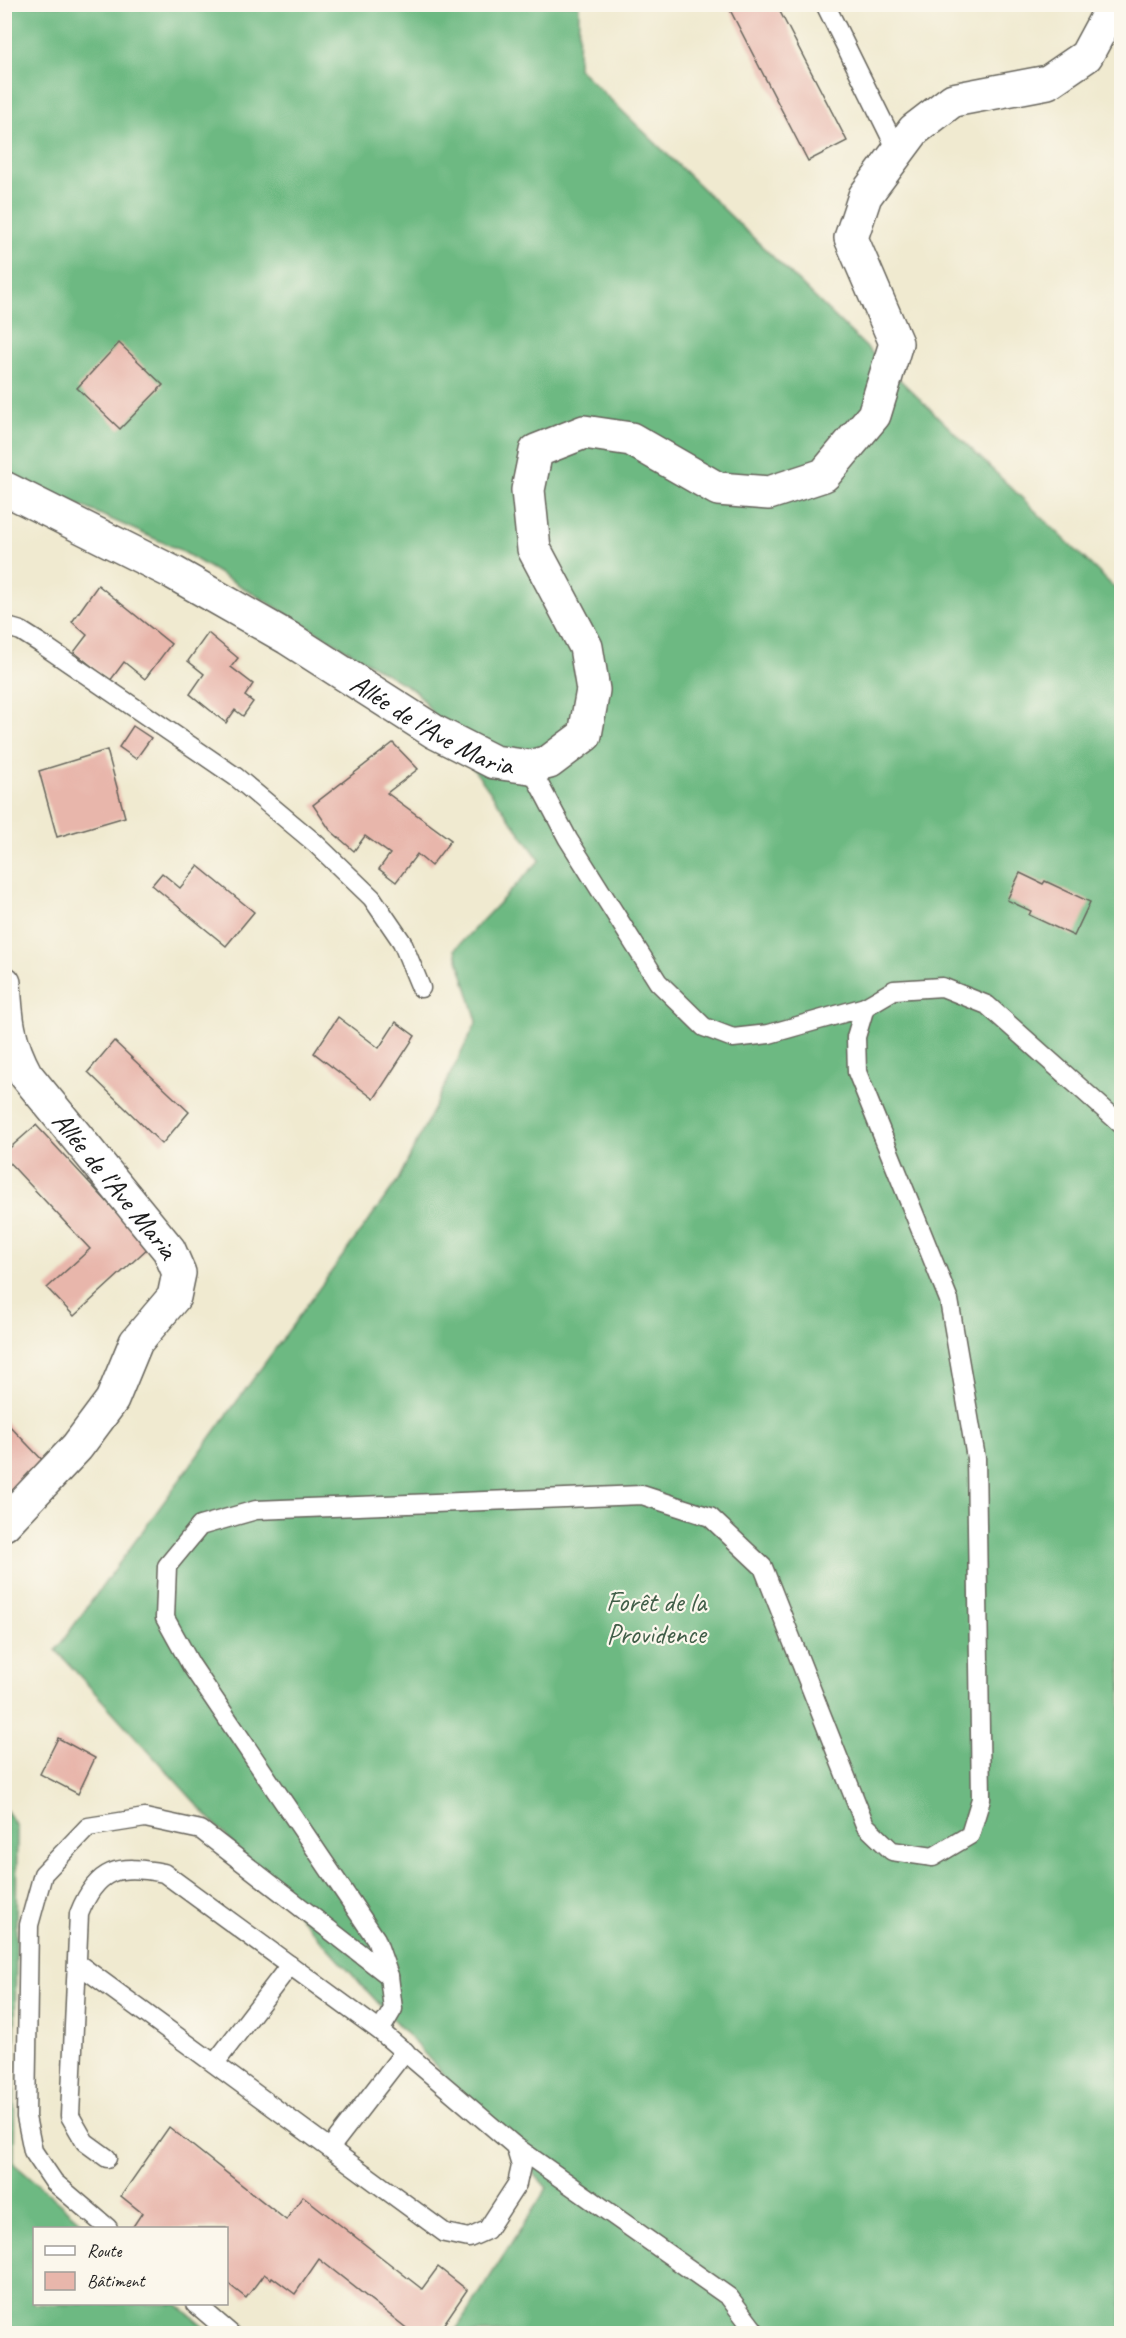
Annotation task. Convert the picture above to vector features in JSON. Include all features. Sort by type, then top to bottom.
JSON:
[{"type":"street","name":"Allée de l'Ave Maria","points":[[4,488],[195,585],[288,638],[435,732],[494,762],[530,767],[549,762],[585,735],[593,690],[586,647],[534,549],[528,490],[536,451],[584,432],[631,439],[718,489],[770,493],[824,475],[874,415],[896,343],[850,238],[865,196],[914,129],[953,100],[1048,82],[1086,56],[1114,4]]},
{"type":"street","name":"Allée de l'Ave Maria","points":[[4,983],[7,1026],[13,1051],[26,1075],[170,1250],[179,1273],[174,1297],[136,1342],[112,1400],[77,1448],[4,1524]]},
{"type":"lane","points":[[825,4],[898,152]]},
{"type":"lane","points":[[4,626],[21,631],[40,643],[236,777],[315,843],[372,898],[402,942],[421,988]]},
{"type":"lane","points":[[530,767],[568,839],[658,982],[704,1027],[733,1038],[770,1034],[865,1007],[894,990],[942,987],[987,1005],[1122,1125]]},
{"type":"lane","points":[[380,2031],[393,2008],[389,1976],[376,1939],[191,1665],[165,1618],[167,1566],[200,1526],[256,1510],[642,1495],[710,1517],[763,1567],[865,1825],[892,1851],[933,1857],[970,1835],[981,1800],[976,1458],[949,1300],[857,1072],[856,1037],[865,1007]]},
{"type":"lane","points":[[106,2227],[54,2182],[33,2151],[26,2118],[29,1925],[43,1874],[88,1827],[145,1818],[201,1830],[389,1976]]},
{"type":"lane","points":[[107,2158],[86,2142],[70,2116],[79,1914],[88,1890],[110,1872],[135,1867],[164,1872],[380,2031],[515,2146],[729,2297],[757,2334]]},
{"type":"lane","points":[[77,1963],[445,2233],[470,2238],[487,2230],[517,2184],[521,2166],[515,2146]]},
{"type":"lane","points":[[215,2063],[290,1965]]},
{"type":"lane","points":[[330,2148],[405,2051]]},
{"type":"lane","points":[[197,2305],[231,2334]]},
{"type":"green space","name":"Forêt de la Providence","points":[[5,5],[579,5],[578,68],[1121,594],[1121,2333],[454,2333],[547,2188],[56,1650],[398,1180],[477,1021],[455,949],[540,860],[417,692],[180,550],[5,472]]},
{"type":"green space","points":[[5,1808],[17,1827],[14,2164],[88,2227],[33,2227],[33,2305],[178,2305],[212,2333],[5,2333]]},
{"type":"building","points":[[727,4],[776,4],[847,141],[808,161]]},
{"type":"building","points":[[119,343],[163,385],[120,429],[77,388]]},
{"type":"building","points":[[98,585],[171,644],[145,679],[124,662],[110,681],[74,652],[87,635],[72,622]]},
{"type":"building","points":[[208,633],[238,658],[231,667],[253,684],[245,696],[253,702],[243,716],[235,710],[226,723],[190,694],[204,674],[188,661]]},
{"type":"building","points":[[133,726],[151,738],[136,759],[119,747]]},
{"type":"building","points":[[393,743],[418,769],[387,793],[451,840],[431,866],[417,854],[396,882],[379,869],[390,854],[365,836],[354,851],[330,830],[313,805]]},
{"type":"building","points":[[107,750],[125,817],[57,837],[39,771]]},
{"type":"building","points":[[198,866],[254,912],[226,946],[152,885],[162,873],[180,888]]},
{"type":"building","points":[[1020,873],[1043,884],[1045,881],[1090,902],[1074,936],[1029,915],[1031,911],[1007,900]]},
{"type":"building","points":[[338,1017],[379,1048],[396,1022],[415,1036],[374,1099],[314,1053]]},
{"type":"building","points":[[114,1041],[189,1112],[162,1144],[88,1072]]},
{"type":"building","points":[[36,1125],[149,1247],[74,1316],[47,1288],[90,1249],[4,1157],[4,1153]]},
{"type":"building","points":[[4,1420],[48,1466],[4,1500]]},
{"type":"building","points":[[58,1738],[95,1758],[78,1794],[40,1774]]},
{"type":"building","points":[[169,2127],[286,2220],[303,2196],[422,2289],[438,2267],[467,2290],[437,2334],[414,2334],[319,2259],[295,2294],[272,2277],[271,2279],[264,2274],[246,2298],[228,2284],[228,2227],[133,2227],[142,2213],[121,2196]]}]
